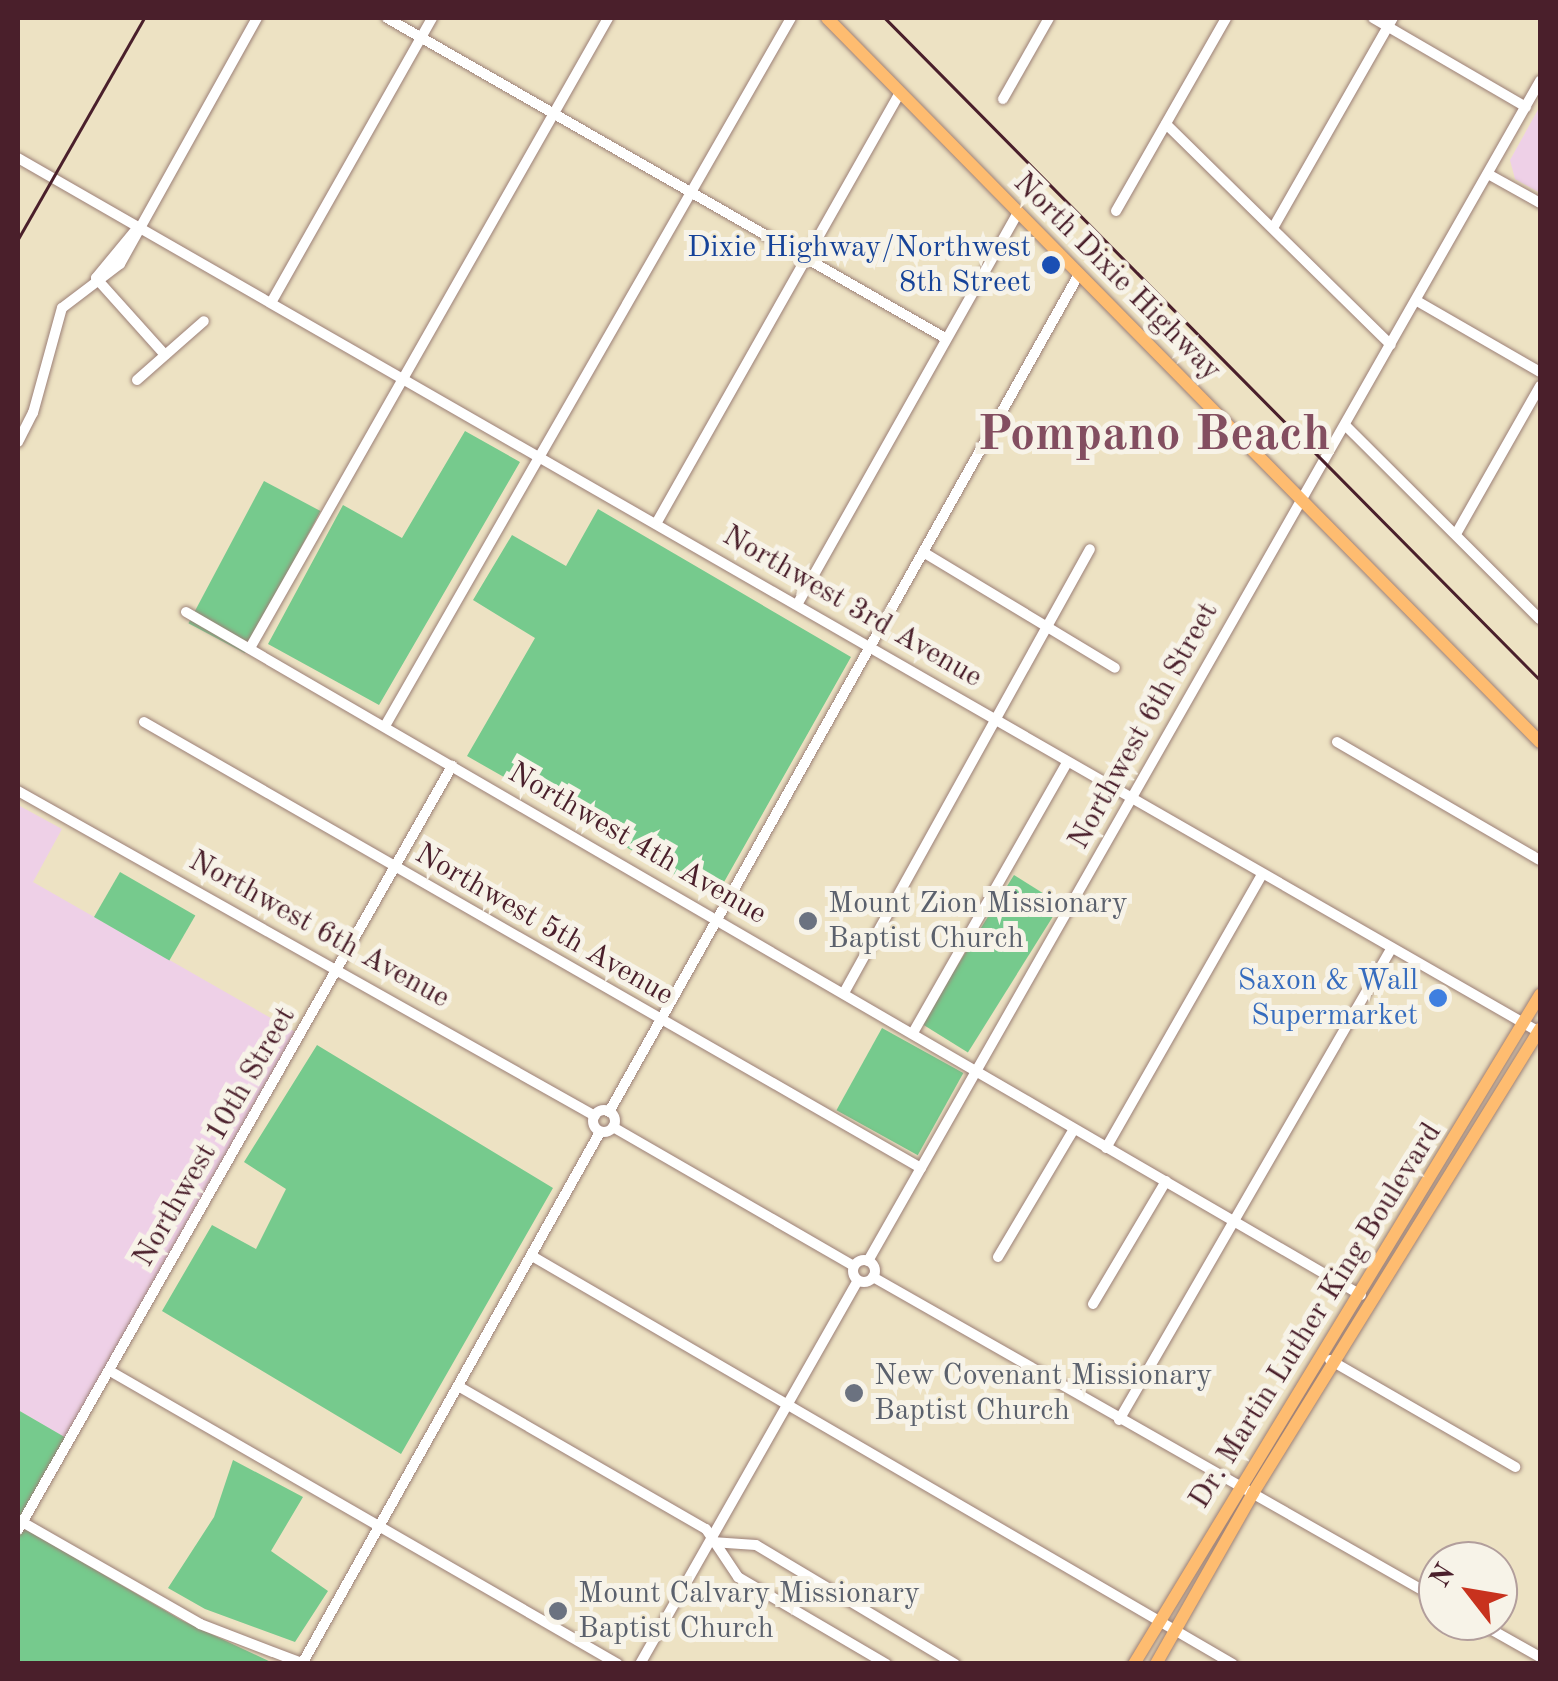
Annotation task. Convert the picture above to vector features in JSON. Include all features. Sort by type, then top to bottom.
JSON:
[{"type":"main road","name":"North Dixie Highway","points":[[827,18],[1540,742]]},
{"type":"main road","name":"Dr. Martin Luther King Boulevard","points":[[1156,1664],[1361,1295],[1540,995]]},
{"type":"main road","name":"Dr. Martin Luther King Boulevard","points":[[1134,1664],[1238,1486],[1328,1359],[1490,1115],[1540,1030]]},
{"type":"main road","points":[[1476,1107],[1490,1115]]},
{"type":"street","points":[[18,442],[33,412],[62,308],[96,278],[120,264],[257,18]]},
{"type":"street","points":[[386,18],[945,338]]},
{"type":"street","points":[[272,301],[432,18]]},
{"type":"street","points":[[250,648],[608,18]]},
{"type":"street","points":[[386,726],[687,190],[791,18]]},
{"type":"street","points":[[1003,99],[1049,18]]},
{"type":"street","points":[[1116,212],[1226,18]]},
{"type":"street","points":[[1374,18],[1391,22],[1526,106]]},
{"type":"street","points":[[1273,228],[1391,22]]},
{"type":"street","name":"Northwest 6th Street","points":[[868,1261],[1540,82]]},
{"type":"street","points":[[657,522],[803,257],[900,93]]},
{"type":"street","points":[[1166,124],[1390,346]]},
{"type":"street","name":"Northwest 3rd Avenue","points":[[18,158],[798,603],[1391,949],[1540,1030]]},
{"type":"street","points":[[1488,174],[1540,203]]},
{"type":"street","points":[[798,603],[1018,212]]},
{"type":"street","points":[[640,1664],[858,1281],[854,1266],[613,1127],[610,1112],[1079,274]]},
{"type":"street","points":[[96,278],[165,355]]},
{"type":"street","points":[[1417,301],[1540,372]]},
{"type":"street","points":[[138,380],[204,321]]},
{"type":"street","points":[[1456,534],[1540,386]]},
{"type":"street","points":[[1345,425],[1540,619]]},
{"type":"street","points":[[845,991],[1090,549]]},
{"type":"street","points":[[923,552],[1114,668]]},
{"type":"street","name":"Northwest 4th Avenue","points":[[186,612],[914,1030],[1106,1148],[1361,1295]]},
{"type":"street","name":"Northwest 5th Avenue","points":[[144,722],[921,1168]]},
{"type":"street","points":[[1337,742],[1540,860]]},
{"type":"street","points":[[914,1030],[1067,762]]},
{"type":"street","name":"Northwest 10th Street","points":[[21,1526],[452,766]]},
{"type":"street","name":"Northwest 6th Avenue","points":[[18,792],[340,968],[595,1116]]},
{"type":"street","points":[[1106,1148],[1262,875]]},
{"type":"street","points":[[1119,1420],[1391,949]]},
{"type":"street","points":[[600,1132],[595,1116],[610,1112]]},
{"type":"street","points":[[21,1526],[200,1624],[303,1663],[600,1132],[613,1127]]},
{"type":"street","points":[[998,1257],[1074,1129]]},
{"type":"street","points":[[1094,1304],[1166,1181]]},
{"type":"street","points":[[532,1256],[1233,1664]]},
{"type":"street","points":[[854,1266],[868,1261],[873,1277],[1418,1589]]},
{"type":"street","points":[[858,1281],[873,1277]]},
{"type":"street","points":[[1328,1359],[1515,1467]]},
{"type":"street","points":[[110,1371],[618,1664]]},
{"type":"street","points":[[458,1386],[706,1529],[711,1542],[738,1577],[886,1664]]},
{"type":"street","points":[[711,1542],[756,1545],[955,1664]]},
{"type":"street","points":[[1511,1641],[1540,1658]]},
{"type":"shaded area","points":[[1540,106],[1540,193],[1515,179],[1510,160]]},
{"type":"shaded area","points":[[18,805],[62,829],[33,882],[297,1033],[67,1439],[18,1410]]},
{"type":"green space","points":[[465,431],[520,462],[379,705],[268,644],[343,505],[402,538]]},
{"type":"green space","points":[[264,481],[321,511],[245,653],[188,623]]},
{"type":"green space","points":[[598,509],[851,657],[715,898],[467,756],[535,638],[473,600],[512,535],[566,566]]},
{"type":"green space","points":[[120,872],[195,916],[169,961],[94,917]]},
{"type":"green space","points":[[1014,875],[1061,904],[968,1053],[921,1023]]},
{"type":"green space","points":[[882,1028],[963,1073],[918,1155],[836,1110]]},
{"type":"green space","points":[[317,1045],[553,1188],[401,1454],[162,1311],[212,1225],[256,1249],[286,1189],[244,1162]]},
{"type":"green space","points":[[18,1410],[68,1439],[19,1525],[181,1620],[273,1663],[18,1663]]},
{"type":"green space","points":[[233,1460],[303,1497],[271,1551],[328,1591],[295,1642],[205,1609],[168,1588],[214,1517]]},
{"type":"railway","points":[[18,239],[144,18]]},
{"type":"railway","points":[[885,18],[1540,680]]},
{"type":"place","name":"Dixie Highway/Northwest 8th Street","points":[[1051,265]]},
{"type":"place","name":"Mount Zion Missionary Baptist Church","points":[[808,921]]},
{"type":"place","name":"Saxon & Wall Supermarket","points":[[1438,998]]},
{"type":"place","name":"New Covenant Missionary Baptist Church","points":[[854,1393]]},
{"type":"place","name":"Mount Calvary Missionary Baptist Church","points":[[558,1611]]},
{"type":"district","name":"Pompano Beach","points":[[1154,437]]}]
